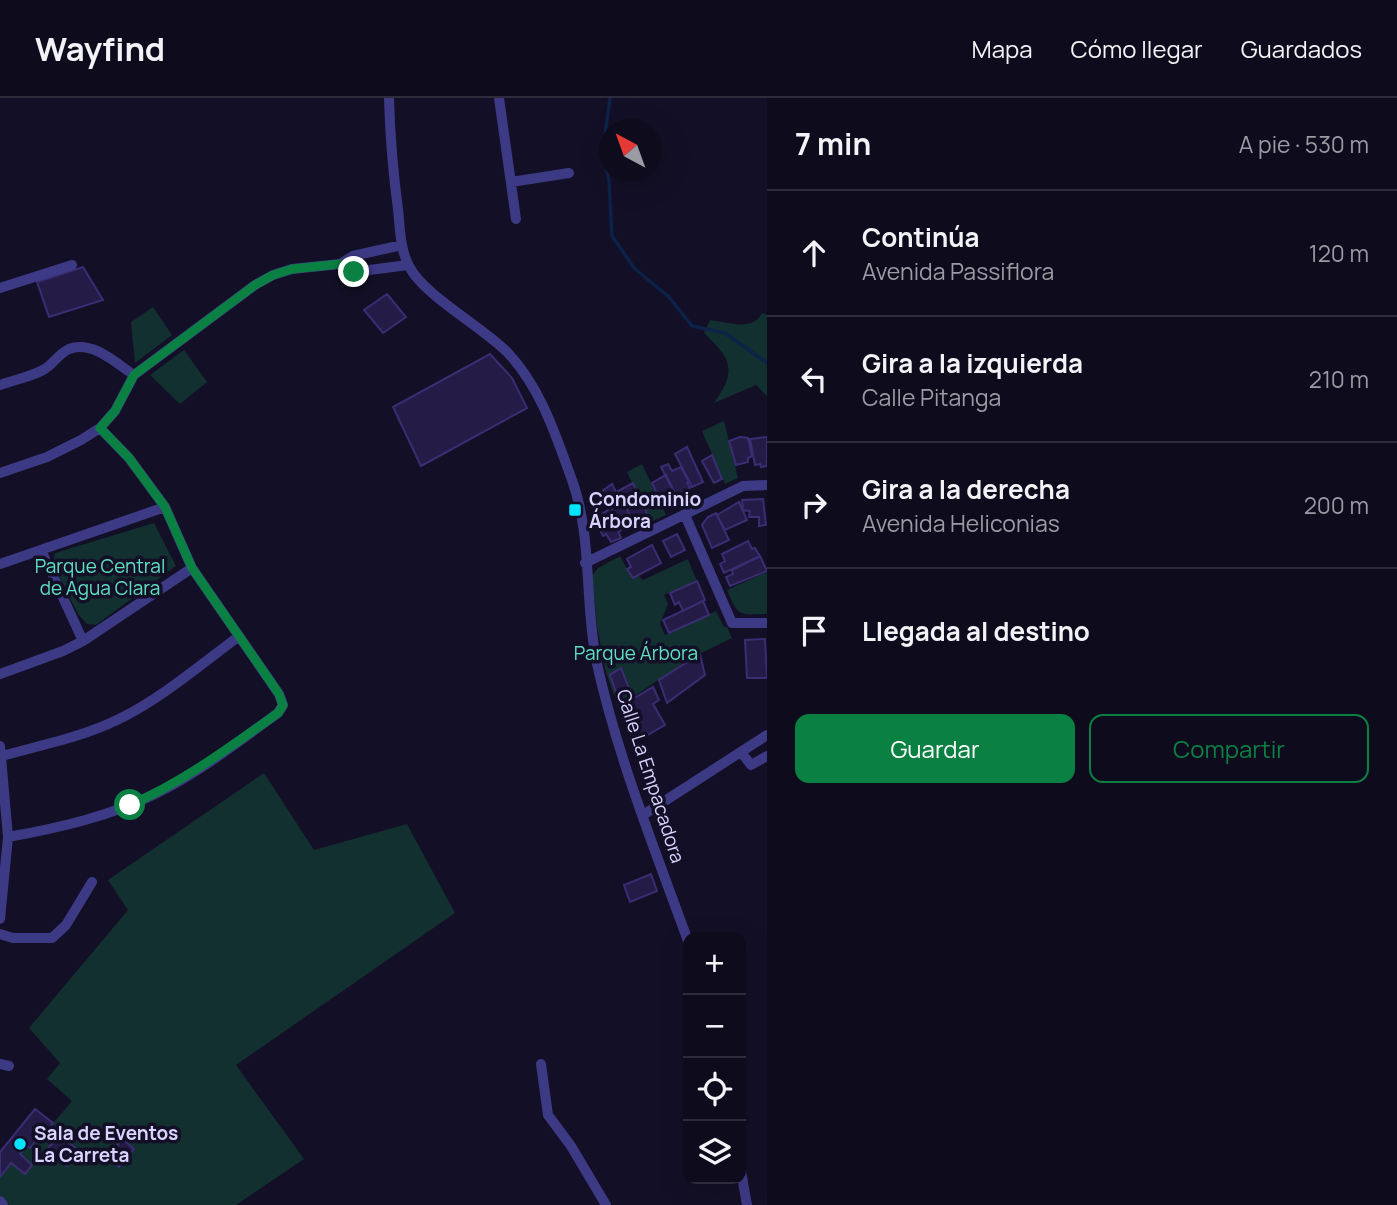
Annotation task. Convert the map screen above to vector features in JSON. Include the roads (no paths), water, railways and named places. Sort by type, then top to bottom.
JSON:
[{"type":"street","name":"Calle La Empacadora","points":[[389,98],[391,149],[402,245],[408,265],[420,282],[500,346],[528,377],[546,413],[576,491],[581,513],[588,610],[597,663],[643,815],[685,932]]},
{"type":"street","points":[[499,98],[516,219]]},
{"type":"street","points":[[511,182],[569,173]]},
{"type":"street","points":[[0,472],[47,457],[100,428],[115,411],[134,375],[255,285],[292,269],[340,264],[353,256],[402,245]]},
{"type":"street","points":[[340,264],[354,272],[408,265]]},
{"type":"street","points":[[0,288],[72,265]]},
{"type":"street","points":[[0,385],[44,370],[68,350],[79,347],[102,354],[134,375]]},
{"type":"street","points":[[8,837],[54,829],[130,805],[158,793],[263,724],[278,713],[283,705],[279,694],[192,568],[165,507],[129,458],[100,428]]},
{"type":"street","points":[[585,563],[743,486],[767,485]]},
{"type":"street","points":[[0,564],[165,507]]},
{"type":"street","points":[[685,515],[732,623],[767,623]]},
{"type":"street","points":[[41,551],[83,641]]},
{"type":"street","points":[[0,674],[63,652],[83,641],[192,568]]},
{"type":"street","points":[[0,919],[8,837],[1,751],[86,732],[119,719],[149,702],[238,637]]},
{"type":"street","points":[[643,815],[767,735]]},
{"type":"street","points":[[740,752],[751,765],[767,756]]},
{"type":"street","points":[[0,934],[13,938],[52,938],[66,925],[92,881]]},
{"type":"street","points":[[541,1064],[548,1115],[571,1146],[606,1205]]},
{"type":"street","points":[[743,1184],[747,1205]]},
{"type":"street","points":[[0,1201],[4,1205]]},
{"type":"waterway","points":[[610,98],[603,150],[609,181],[612,236],[634,268],[669,297],[692,326],[725,333],[767,363]]},
{"type":"place","name":"Condominio Árbora","points":[[575,510]]},
{"type":"place","name":"Sala de Eventos La Carreta","points":[[20,1144]]},
{"type":"park label","name":"Parque Central de Agua Clara","points":[[100,577]]},
{"type":"park label","name":"Parque Árbora","points":[[636,653]]}]
